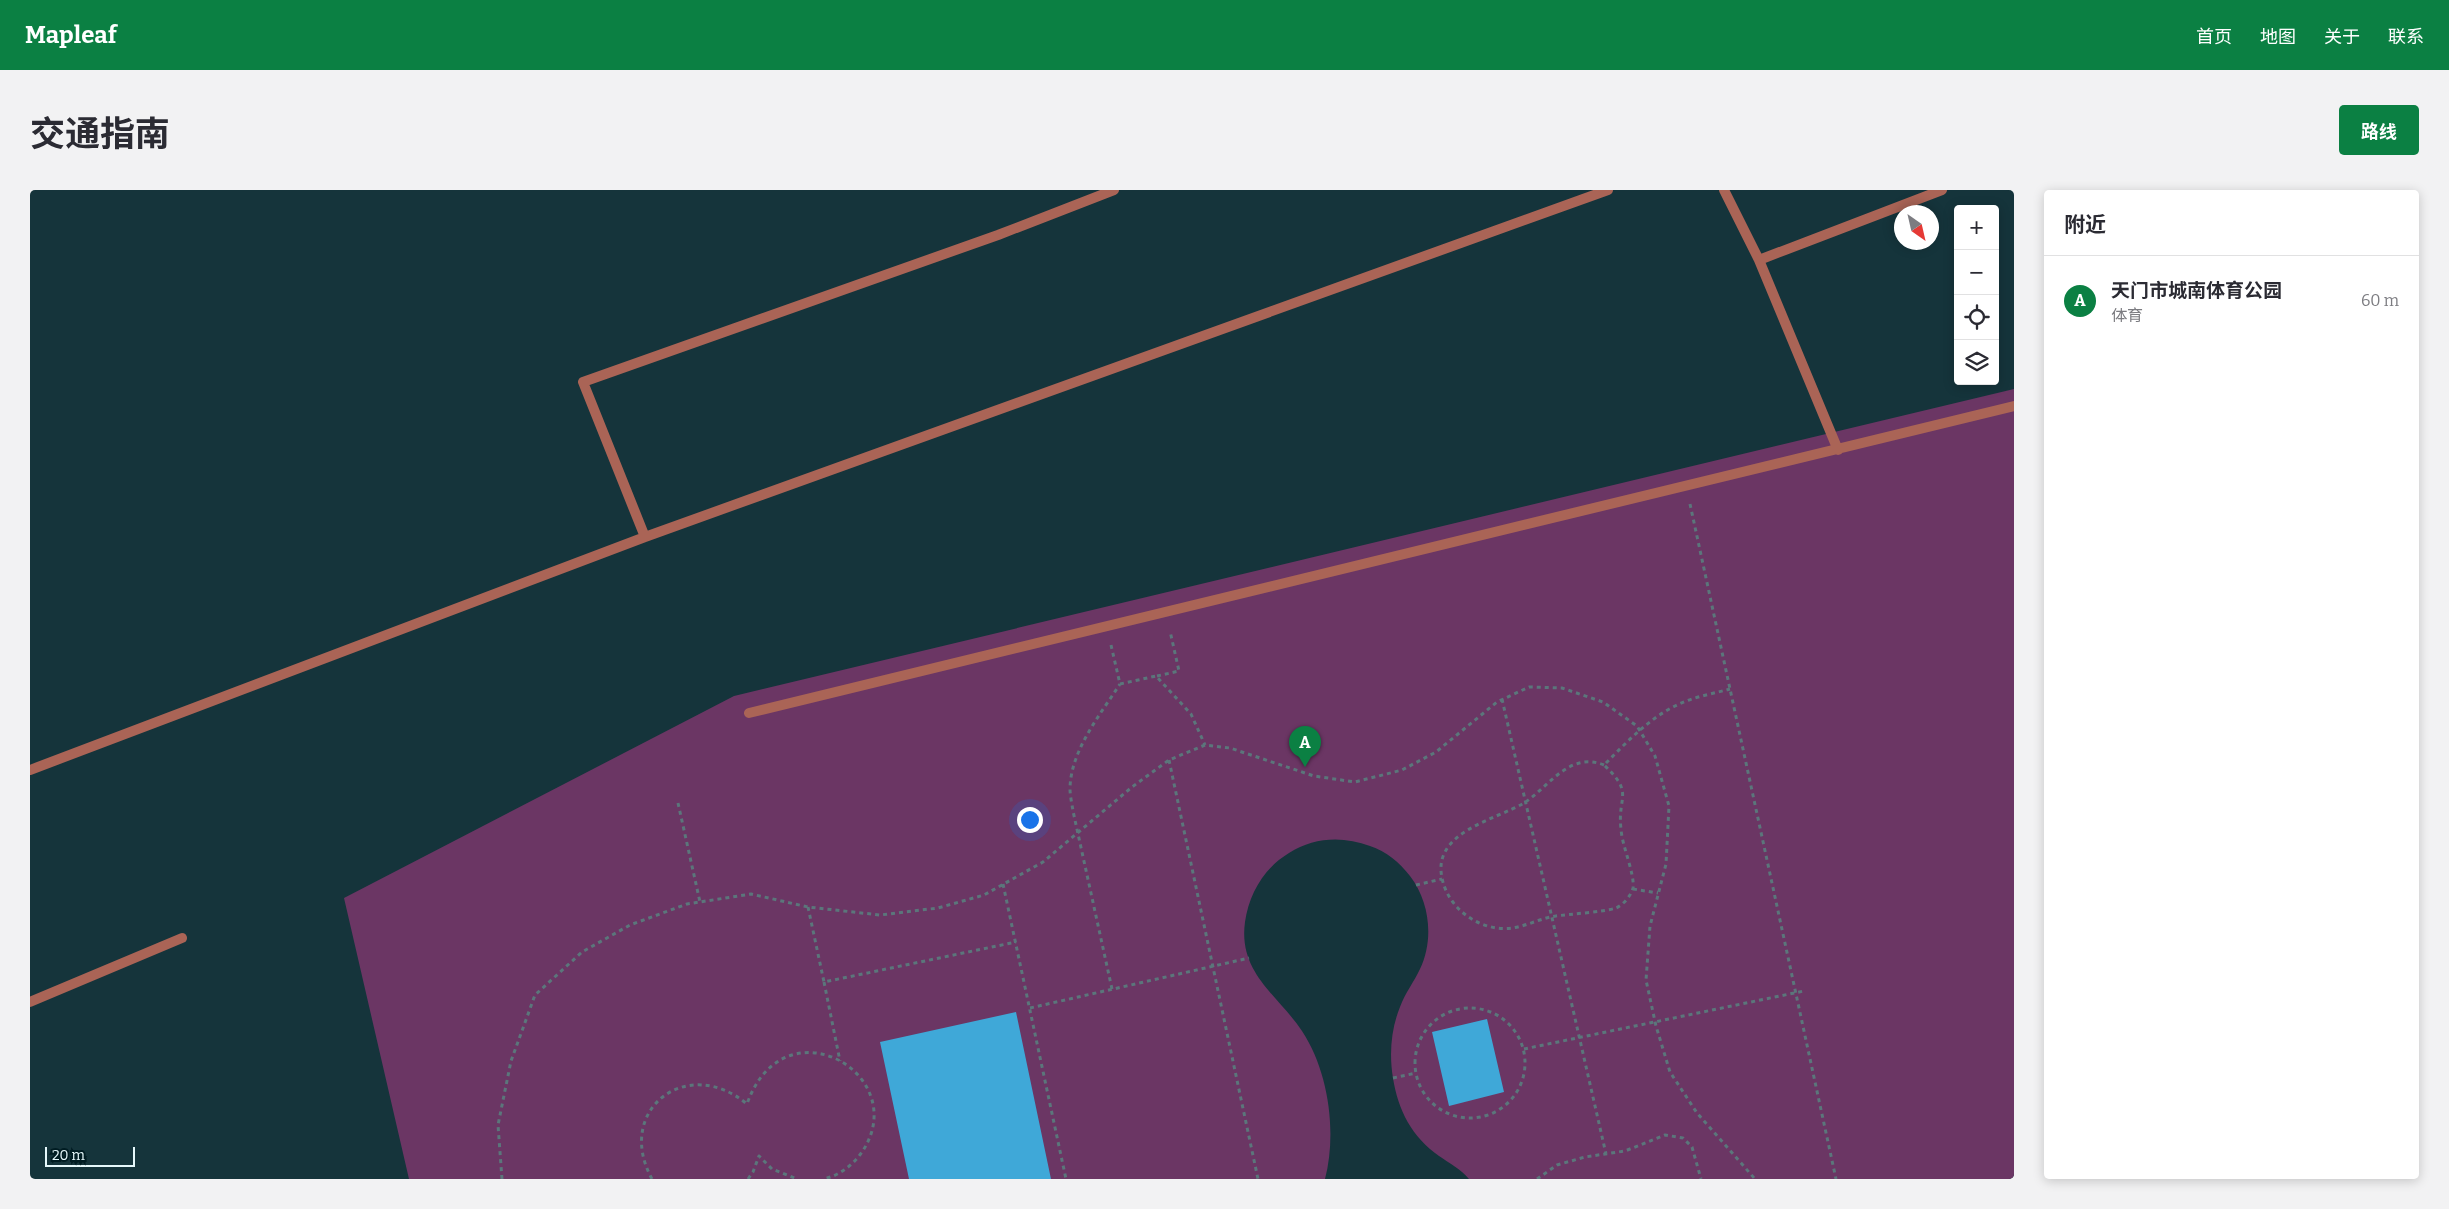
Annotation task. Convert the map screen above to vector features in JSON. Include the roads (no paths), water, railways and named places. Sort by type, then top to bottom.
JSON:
[{"type":"street","points":[[645,537],[583,382],[989,238],[1114,190]]},
{"type":"street","points":[[30,770],[645,537],[1608,190]]},
{"type":"street","points":[[1724,190],[1759,260],[1838,450]]},
{"type":"street","points":[[1759,260],[1942,190]]},
{"type":"street","points":[[749,713],[2014,406]]},
{"type":"street","points":[[30,1002],[182,938]]},
{"type":"place","name":"天门市城南体育公园","points":[[1305,767]]}]
